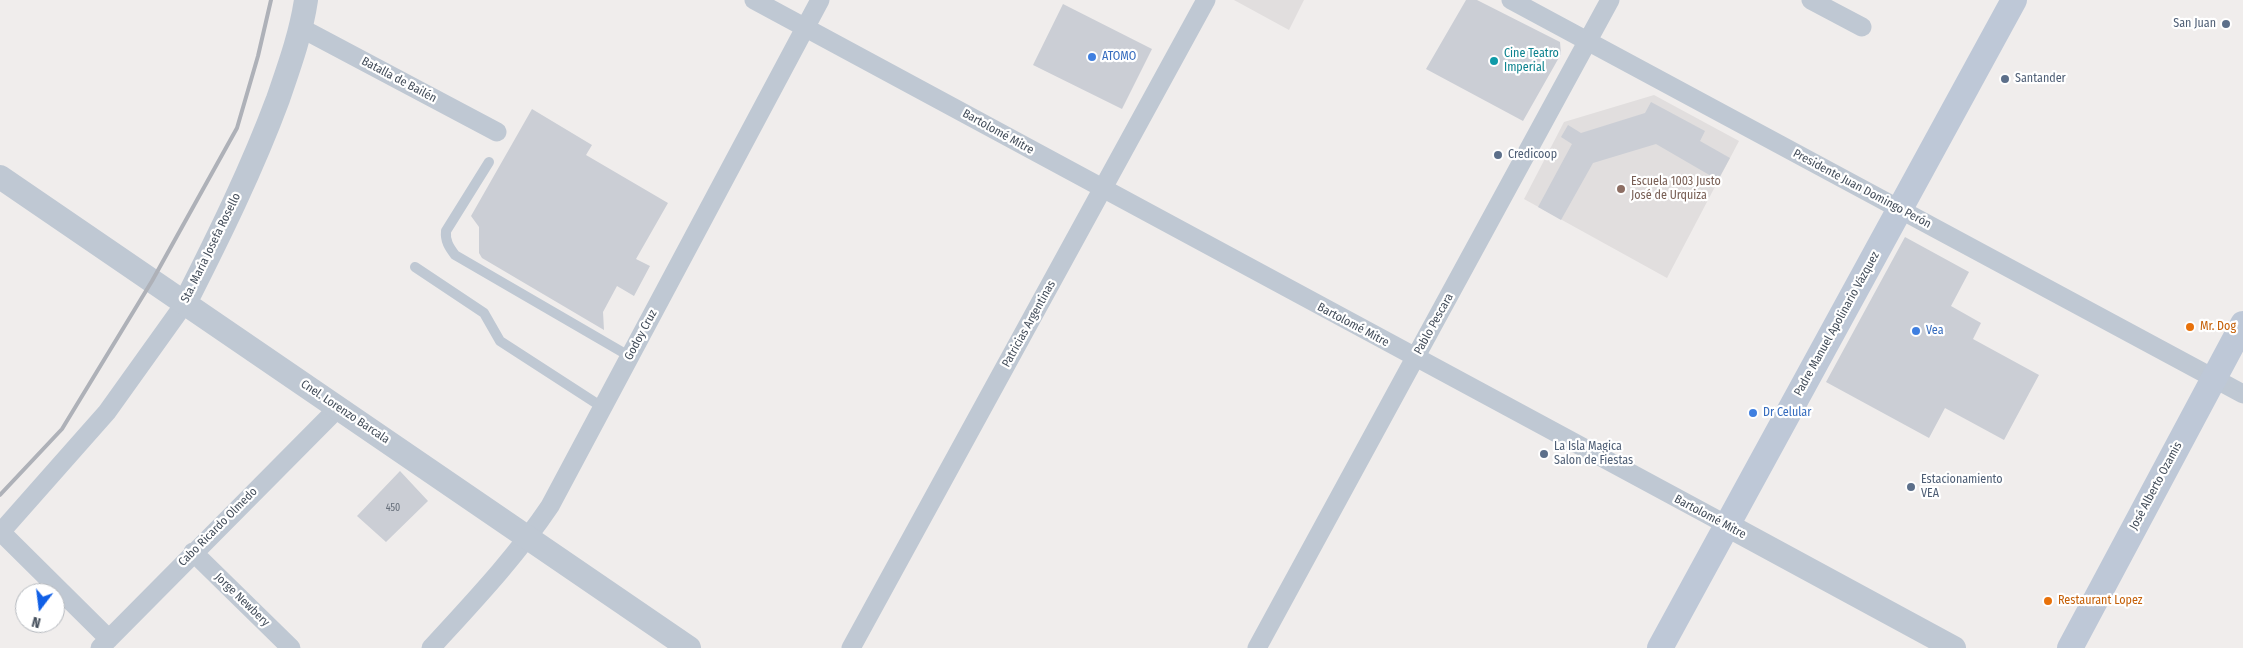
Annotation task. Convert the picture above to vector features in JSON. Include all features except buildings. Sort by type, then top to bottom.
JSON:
[{"type":"main road","name":"Padre Manuel Apolinario Vázquez","points":[[1660,648],[2014,0]]},
{"type":"main road","name":"José Alberto Ozamis","points":[[2070,648],[2243,324]]},
{"type":"street","name":"Sta. María Josefa Rosello","points":[[1,533],[107,412],[185,303],[224,226],[267,127],[301,28],[306,0]]},
{"type":"street","name":"Bartolomé Mitre","points":[[754,0],[1954,648]]},
{"type":"street","name":"Godoy Cruz","points":[[431,648],[528,538],[550,506],[820,0]]},
{"type":"street","name":"Patricias Argentinas","points":[[852,648],[1104,190],[1206,0]]},
{"type":"street","name":"Presidente Juan Domingo Perón","points":[[1512,0],[2243,394]]},
{"type":"street","name":"Pablo Pescara","points":[[1257,648],[1610,0]]},
{"type":"street","points":[[1811,0],[1862,27]]},
{"type":"street","name":"Batalla de Bailén","points":[[301,28],[497,132]]},
{"type":"street","name":"Cnel. Lorenzo Barcala","points":[[0,177],[689,648]]},
{"type":"street","name":"Cabo Ricardo Olmedo","points":[[104,643],[338,408]]},
{"type":"street","points":[[1,533],[104,643]]},
{"type":"street","name":"Jorge Newbery","points":[[193,552],[289,647]]},
{"type":"lane","points":[[489,162],[446,231],[445,239],[455,255],[630,356]]},
{"type":"lane","points":[[415,267],[484,313],[500,341],[602,407]]},
{"type":"shaded area","points":[[1234,0],[1304,0],[1289,30]]},
{"type":"shaded area","name":"Escuela 1003 Justo José de Urquiza","points":[[1654,95],[1739,141],[1667,278],[1524,199],[1564,122]]},
{"type":"railway","points":[[0,495],[62,429],[152,281],[237,128],[258,56],[271,0]]},
{"type":"place","name":"San Juan","points":[[2226,24]]},
{"type":"place","name":"ATOMO","points":[[1092,57]]},
{"type":"place","name":"Cine Teatro Imperial","points":[[1494,61]]},
{"type":"place","name":"Santander","points":[[2005,79]]},
{"type":"place","name":"Credicoop","points":[[1498,155]]},
{"type":"place","name":"Escuela 1003 Justo José de Urquiza","points":[[1621,189]]},
{"type":"place","name":"Mr. Dog","points":[[2190,327]]},
{"type":"place","name":"Vea","points":[[1916,331]]},
{"type":"place","name":"Dr Celular","points":[[1753,413]]},
{"type":"place","name":"La Isla Magica Salon de Fiestas","points":[[1544,454]]},
{"type":"place","name":"Estacionamiento VEA","points":[[1911,487]]},
{"type":"place","name":"Restaurant Lopez","points":[[2048,601]]}]
